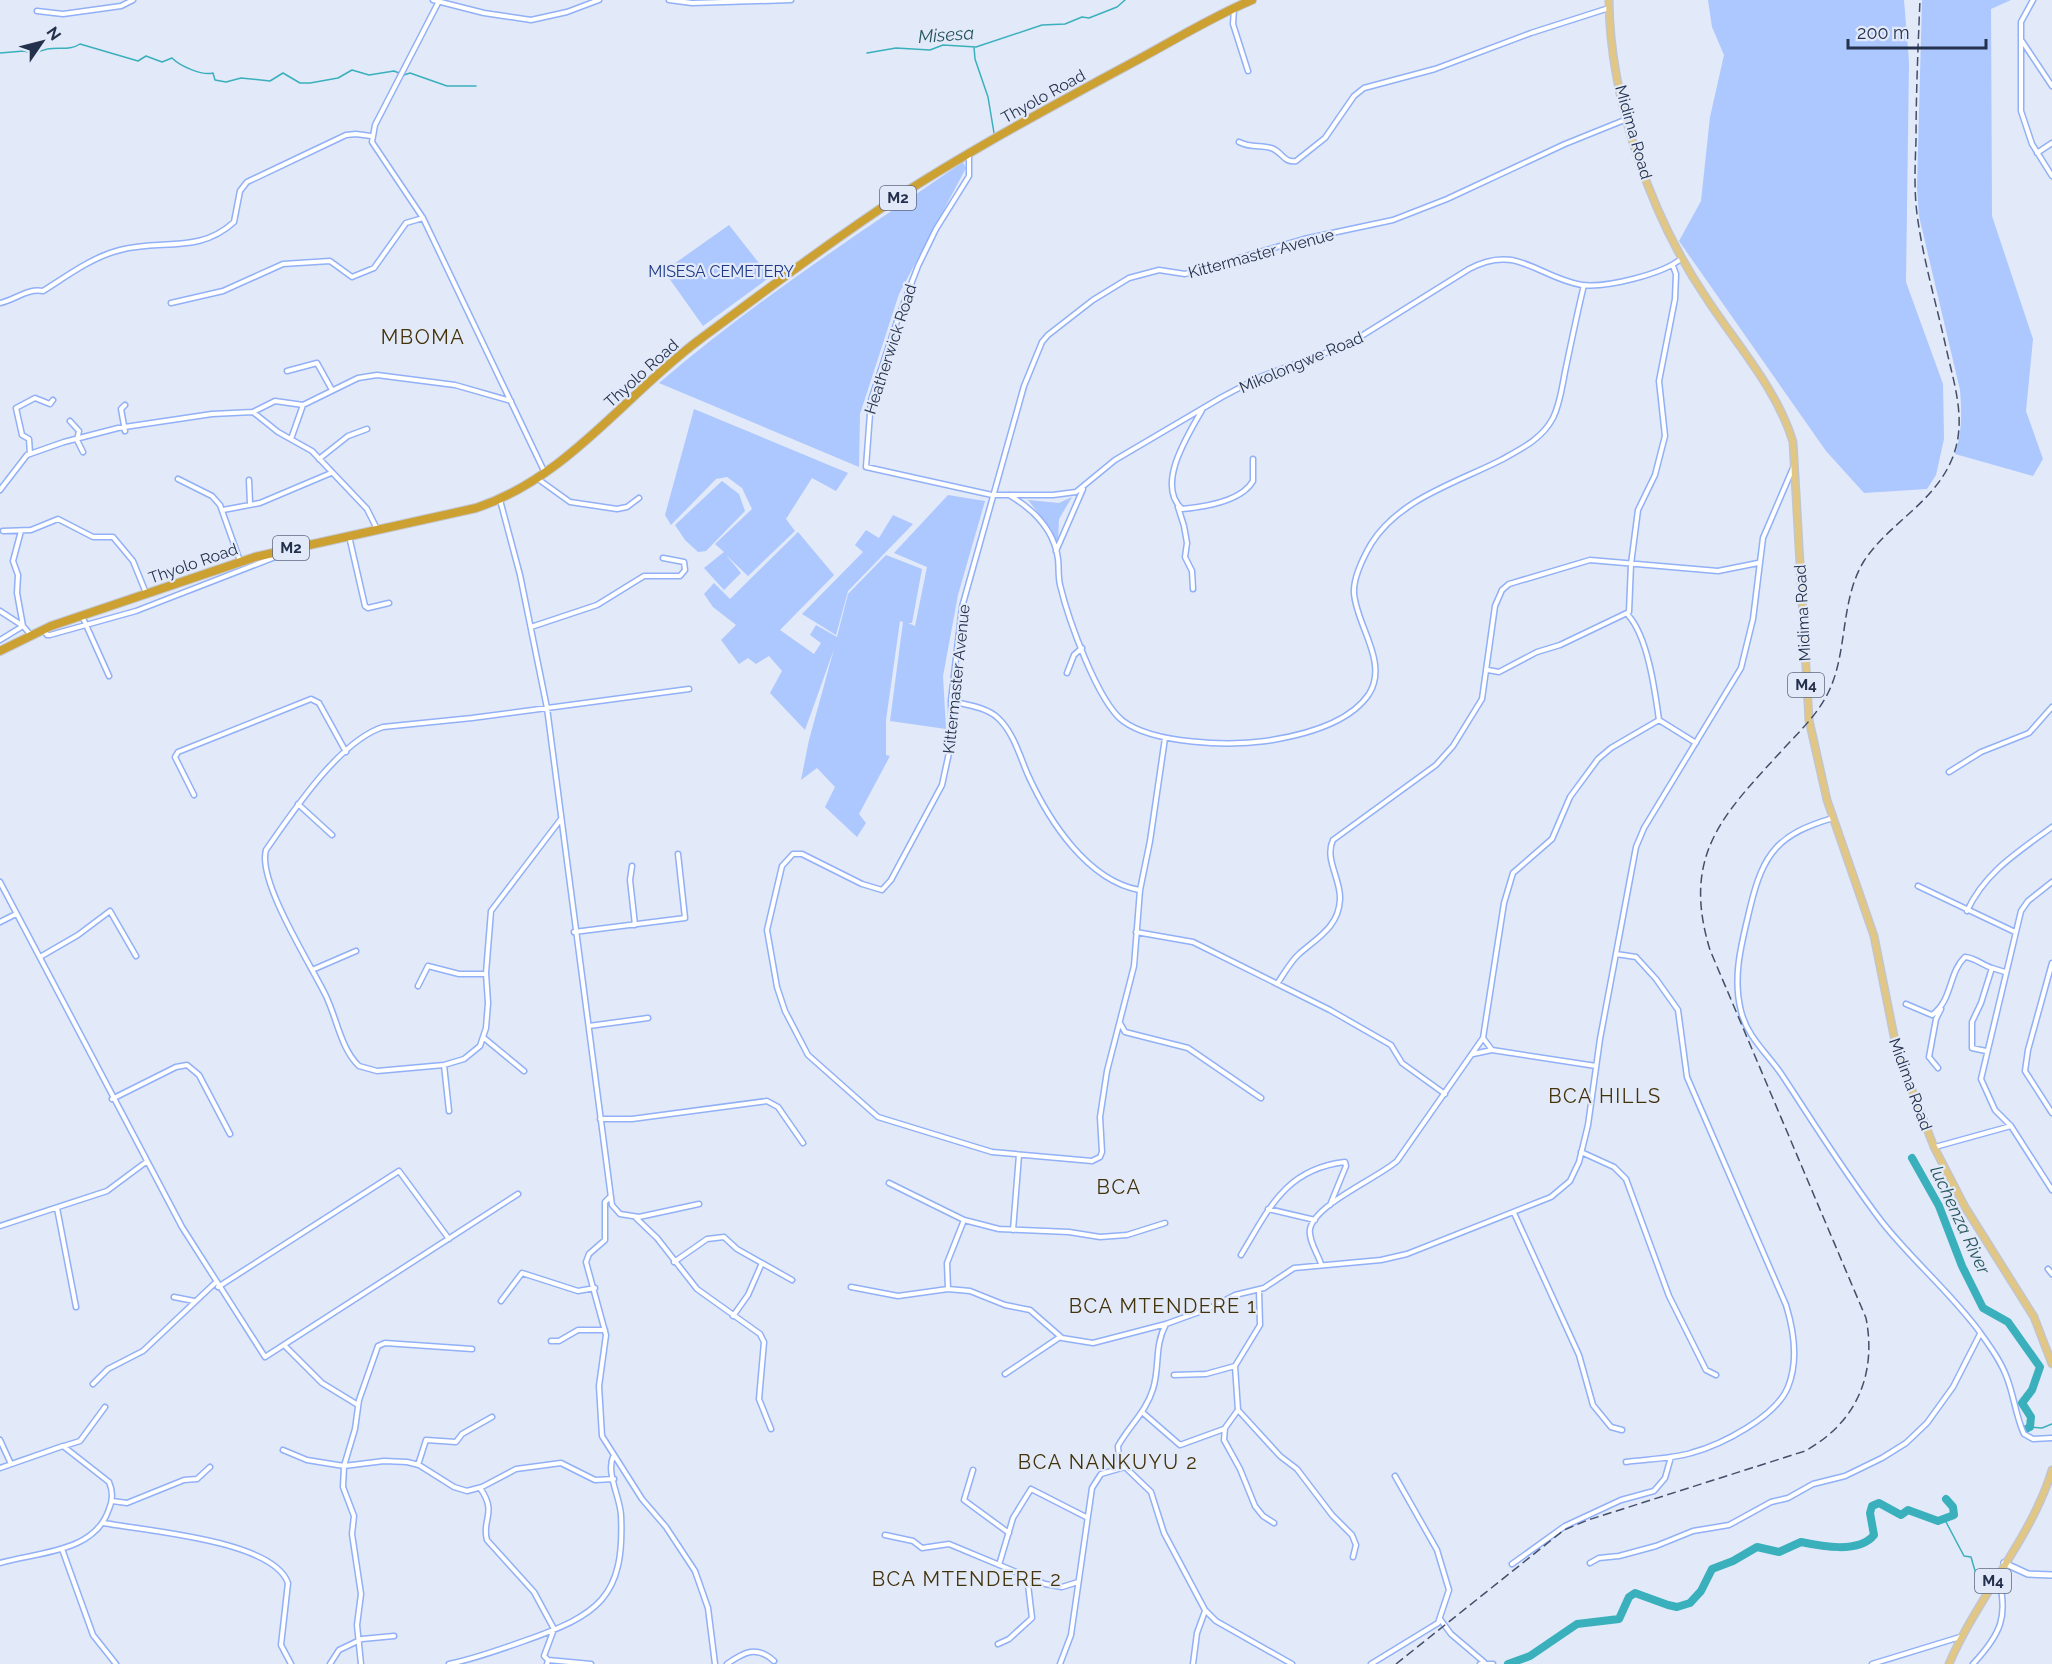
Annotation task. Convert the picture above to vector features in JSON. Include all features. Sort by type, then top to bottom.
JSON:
[{"type":"highway","name":"Thyolo Road","points":[[0,651],[43,629],[240,561],[476,508],[500,500],[545,474],[579,447],[637,392],[698,341],[850,230],[969,153],[1252,0]]},
{"type":"main road","name":"Midima Road","points":[[1609,0],[1615,59],[1641,167],[1682,258],[1782,411],[1796,462],[1809,720],[1833,818],[1874,936],[1897,1051],[1934,1147],[1965,1207],[2034,1317],[2052,1364]]},
{"type":"main road","name":"M4","points":[[1948,1664],[1960,1637],[2033,1514],[2052,1470]]},
{"type":"street","points":[[38,11],[63,14],[121,6],[133,0]]},
{"type":"street","points":[[433,0],[438,3],[531,20],[567,12],[599,0]]},
{"type":"street","points":[[462,0],[468,7]]},
{"type":"street","points":[[669,0],[692,3],[791,0]]},
{"type":"street","points":[[2033,0],[2021,22],[2021,111],[2027,134],[2052,176]]},
{"type":"street","points":[[438,3],[399,77],[371,136],[372,142],[423,218],[545,474]]},
{"type":"street","points":[[1234,8],[1233,24],[1248,71]]},
{"type":"street","points":[[1239,142],[1250,148],[1270,147],[1286,160],[1296,161],[1325,138],[1354,96],[1364,87],[1435,69],[1531,33],[1609,8]]},
{"type":"street","points":[[2021,41],[2052,86]]},
{"type":"street","name":"Kittermaster Avenue","points":[[1165,738],[1159,788],[1140,890],[1134,966],[1107,1071],[1100,1117],[1102,1152],[1100,1157],[1092,1161],[992,1152],[878,1117],[808,1055],[798,1041],[777,987],[769,947],[767,930],[782,866],[793,854],[802,854],[876,890],[882,890],[891,880],[942,785],[952,739],[951,701],[962,607],[1024,386],[1042,342],[1093,300],[1118,284],[1146,273],[1159,270],[1185,274],[1304,239],[1393,220],[1447,199],[1547,151],[1628,119]]},
{"type":"street","points":[[0,303],[24,293],[43,291],[94,260],[119,250],[210,240],[234,222],[240,191],[254,177],[346,135],[371,136]]},
{"type":"street","points":[[2037,153],[2052,143]]},
{"type":"street","name":"Heatherwick Road","points":[[969,153],[969,176],[936,229],[918,266],[871,400],[866,468],[992,495]]},
{"type":"street","points":[[171,303],[222,291],[284,264],[330,261],[352,277],[374,268],[406,223],[423,218]]},
{"type":"street","name":"Mikolongwe Road","points":[[992,495],[1068,494],[1083,488],[1115,460],[1260,377],[1356,341],[1468,269],[1488,261],[1518,260],[1584,285],[1652,274],[1674,266],[1682,258]]},
{"type":"street","points":[[1674,266],[1675,299],[1659,381],[1665,435],[1655,475],[1638,510],[1631,564],[1632,594],[1628,615],[1645,654],[1654,684],[1659,720],[1695,743]]},
{"type":"street","points":[[1008,494],[1029,506],[1053,540],[1059,582],[1082,648],[1109,705],[1122,720],[1136,729],[1165,738],[1247,743],[1284,738],[1328,724],[1347,713],[1369,694],[1375,672],[1373,654],[1361,621],[1354,591],[1366,553],[1382,531],[1412,503],[1524,447],[1548,426],[1558,405],[1584,285]]},
{"type":"street","points":[[287,371],[316,363],[332,390]]},
{"type":"street","points":[[0,490],[25,457],[79,437],[212,414],[253,412],[275,402],[303,405],[358,378],[377,375],[454,385],[511,401]]},
{"type":"street","points":[[30,454],[29,439],[22,435],[16,408],[35,398],[50,404],[53,400]]},
{"type":"street","points":[[124,429],[121,409],[125,405]]},
{"type":"street","points":[[291,439],[303,405]]},
{"type":"street","points":[[1193,589],[1192,572],[1185,557],[1187,543],[1184,526],[1173,490],[1174,464],[1203,409]]},
{"type":"street","points":[[253,412],[319,459],[367,509],[378,530]]},
{"type":"street","points":[[70,421],[79,431],[77,440],[83,452]]},
{"type":"street","points":[[319,459],[348,436],[367,429]]},
{"type":"street","points":[[1176,503],[1182,509],[1193,508],[1229,499],[1241,493],[1253,481],[1253,459]]},
{"type":"street","points":[[851,1287],[898,1296],[948,1289],[969,1291],[1005,1305],[1030,1310],[1061,1337],[1093,1343],[1166,1324],[1210,1308],[1235,1295],[1259,1290],[1290,1269],[1397,1257],[1514,1213],[1551,1197],[1564,1188],[1574,1174],[1581,1152],[1636,847],[1644,828],[1745,657],[1753,619],[1758,563],[1763,538],[1796,462]]},
{"type":"street","points":[[223,510],[260,504],[331,472]]},
{"type":"street","points":[[177,479],[212,496],[223,510],[240,561]]},
{"type":"street","points":[[537,479],[570,502],[617,509],[627,507],[639,498]]},
{"type":"street","points":[[249,480],[249,504]]},
{"type":"street","points":[[1056,552],[1083,488]]},
{"type":"street","points":[[500,500],[531,627],[547,708],[574,932],[589,1026],[610,1197],[616,1211],[634,1217],[657,1239],[697,1289],[734,1316],[755,1327],[763,1339],[759,1399],[771,1429]]},
{"type":"street","points":[[3,531],[21,531],[58,519],[93,537],[113,537],[134,561],[146,593]]},
{"type":"street","points":[[21,531],[13,561],[18,575],[17,593],[23,626]]},
{"type":"street","points":[[349,536],[365,606],[368,608],[389,603]]},
{"type":"street","points":[[43,629],[47,635],[136,611],[196,585],[279,555],[286,552],[286,549]]},
{"type":"street","points":[[531,627],[597,605],[644,576],[680,576],[685,570],[681,560],[663,558]]},
{"type":"street","points":[[1277,984],[1297,956],[1325,934],[1336,914],[1341,898],[1331,857],[1333,840],[1349,826],[1396,796],[1436,765],[1450,750],[1479,706],[1488,670],[1496,606],[1502,590],[1509,584],[1590,560],[1728,571],[1758,563]]},
{"type":"street","points":[[0,611],[23,626],[30,634]]},
{"type":"street","points":[[82,615],[109,676]]},
{"type":"street","points":[[1488,670],[1499,672],[1536,652],[1628,615]]},
{"type":"street","points":[[0,640],[23,626]]},
{"type":"street","points":[[1067,673],[1074,655],[1082,648]]},
{"type":"street","points":[[561,819],[490,911],[486,974],[488,1003],[484,1038],[480,1046],[470,1055],[444,1065],[377,1071],[359,1066],[345,1044],[327,997],[290,929],[264,864],[266,849],[318,779],[346,752],[370,733],[383,727],[689,689]]},
{"type":"street","points":[[194,795],[176,754],[233,728],[311,699],[319,703],[346,752]]},
{"type":"street","points":[[951,701],[978,707],[998,718],[1014,743],[1045,809],[1078,852],[1109,880],[1124,887],[1140,890]]},
{"type":"street","points":[[1949,772],[1980,752],[2022,737],[2036,727],[2052,707]]},
{"type":"street","points":[[1322,1264],[1310,1236],[1311,1226],[1315,1220],[1330,1205],[1397,1161],[1483,1038],[1504,903],[1513,873],[1552,839],[1570,797],[1598,759],[1611,748],[1659,720]]},
{"type":"street","points":[[298,804],[332,835]]},
{"type":"street","points":[[1833,818],[1810,825],[1789,837],[1773,850],[1758,874],[1739,954],[1737,989],[1741,1012],[1756,1042],[1774,1063],[1807,1116],[1883,1223],[1960,1307],[1981,1334],[2007,1377],[2024,1434],[2033,1439],[2052,1438]]},
{"type":"street","points":[[1967,911],[1975,893],[1989,875],[2052,827]]},
{"type":"street","points":[[574,932],[685,918],[678,854]]},
{"type":"street","points":[[632,866],[630,880],[635,925]]},
{"type":"street","points":[[0,882],[146,1162],[216,1285],[263,1356],[268,1357],[518,1194]]},
{"type":"street","points":[[2052,882],[2024,906],[2014,932],[1981,1079],[1983,1089],[1995,1110],[2011,1126],[2052,1190]]},
{"type":"street","points":[[1918,886],[2014,932]]},
{"type":"street","points":[[40,957],[78,935],[110,911],[136,956]]},
{"type":"street","points":[[0,922],[16,914]]},
{"type":"street","points":[[1136,932],[1193,942],[1379,1037],[1391,1045],[1402,1062],[1445,1094]]},
{"type":"street","points":[[312,970],[356,951]]},
{"type":"street","points":[[1616,954],[1636,957],[1656,979],[1678,1010],[1687,1077],[1786,1305],[1795,1333],[1794,1362],[1788,1387],[1776,1404],[1754,1423],[1732,1436],[1691,1454],[1626,1462]]},
{"type":"street","points":[[1938,1068],[1929,1057],[1936,1019],[1947,999],[1959,963],[1965,957],[1974,958],[1983,965],[2005,972]]},
{"type":"street","points":[[2052,963],[2028,1050],[2025,1071],[2052,1113]]},
{"type":"street","points":[[418,986],[429,966],[459,974],[486,974]]},
{"type":"street","points":[[1986,1051],[1972,1047],[1972,1022],[1992,968]]},
{"type":"street","points":[[1906,1004],[1932,1015],[1941,1009]]},
{"type":"street","points":[[589,1026],[648,1018]]},
{"type":"street","points":[[1119,1022],[1125,1032],[1188,1048],[1261,1098]]},
{"type":"street","points":[[484,1038],[524,1071]]},
{"type":"street","points":[[1483,1038],[1492,1050]]},
{"type":"street","points":[[1472,1054],[1492,1050],[1596,1066]]},
{"type":"street","points":[[112,1099],[187,1065],[199,1075],[230,1134]]},
{"type":"street","points":[[444,1065],[449,1111]]},
{"type":"street","points":[[600,1119],[632,1119],[767,1101],[778,1107],[804,1143]]},
{"type":"street","points":[[1934,1147],[2011,1126]]},
{"type":"street","points":[[1581,1152],[1614,1167],[1626,1179],[1668,1296],[1706,1370],[1716,1375]]},
{"type":"street","points":[[1013,1230],[1019,1155]]},
{"type":"street","points":[[0,1226],[107,1191],[146,1162]]},
{"type":"street","points":[[1241,1255],[1281,1191],[1308,1171],[1345,1162],[1346,1166],[1330,1205]]},
{"type":"street","points":[[93,1384],[108,1370],[143,1351],[195,1301],[216,1285],[399,1171],[448,1239]]},
{"type":"street","points":[[889,1183],[964,1220],[1013,1230],[1070,1232],[1100,1237],[1127,1235],[1165,1223]]},
{"type":"street","points":[[610,1197],[605,1202],[605,1240],[587,1258],[605,1330],[599,1386],[602,1434],[614,1456],[694,1571],[708,1608],[716,1664]]},
{"type":"street","points":[[634,1217],[699,1204]]},
{"type":"street","points":[[57,1208],[76,1307]]},
{"type":"street","points":[[1268,1209],[1315,1220]]},
{"type":"street","points":[[1514,1213],[1579,1355],[1593,1405],[1611,1427],[1622,1430]]},
{"type":"street","points":[[948,1289],[947,1263],[964,1220]]},
{"type":"street","points":[[674,1262],[707,1239],[719,1237],[792,1280]]},
{"type":"street","points":[[734,1316],[747,1297],[762,1263]]},
{"type":"street","points":[[501,1301],[522,1273],[578,1291],[595,1288]]},
{"type":"street","points":[[1259,1290],[1260,1325],[1235,1366],[1238,1410],[1280,1456],[1298,1469],[1332,1515],[1352,1535],[1356,1545],[1353,1557]]},
{"type":"street","points":[[174,1298],[195,1301]]},
{"type":"street","points":[[1166,1324],[1158,1340],[1154,1386],[1142,1413],[1118,1446],[1119,1458],[1151,1492],[1164,1533],[1206,1611],[1216,1621],[1292,1664]]},
{"type":"street","points":[[551,1341],[561,1340],[578,1330],[605,1330]]},
{"type":"street","points":[[1590,1563],[1659,1545],[1693,1531],[1729,1525],[1771,1502],[1788,1498],[1813,1484],[1845,1476],[1882,1458],[1906,1443],[1926,1423],[1953,1387],[1981,1334]]},
{"type":"street","points":[[1005,1374],[1061,1337]]},
{"type":"street","points":[[361,1664],[357,1641],[361,1594],[352,1534],[354,1516],[343,1487],[344,1466],[358,1405],[376,1349],[381,1344],[472,1349]]},
{"type":"street","points":[[285,1346],[321,1383],[358,1405]]},
{"type":"street","points":[[1174,1375],[1206,1374],[1235,1366]]},
{"type":"street","points":[[0,1468],[83,1438],[105,1407]]},
{"type":"street","points":[[1238,1410],[1225,1428],[1224,1440],[1240,1469],[1254,1506],[1274,1523]]},
{"type":"street","points":[[1142,1413],[1180,1445],[1225,1428]]},
{"type":"street","points":[[418,1465],[426,1440],[456,1442],[462,1434],[492,1417]]},
{"type":"street","points":[[0,1440],[11,1464]]},
{"type":"street","points":[[0,1563],[62,1549],[82,1540],[104,1523],[112,1501],[109,1482],[63,1446]]},
{"type":"street","points":[[283,1450],[307,1460],[344,1466],[384,1461],[418,1465],[459,1490],[467,1491],[480,1488],[516,1469],[561,1463],[592,1479],[614,1479]]},
{"type":"street","points":[[449,1664],[476,1657],[554,1629],[588,1613],[600,1602],[613,1581],[623,1542],[620,1502],[611,1466],[614,1456]]},
{"type":"street","points":[[1512,1564],[1565,1526],[1621,1500],[1654,1491],[1665,1478],[1672,1456]]},
{"type":"street","points":[[112,1501],[127,1503],[184,1480],[197,1479],[210,1467]]},
{"type":"street","points":[[1060,1664],[1071,1635],[1086,1517],[1096,1478],[1107,1471],[1125,1467]]},
{"type":"street","points":[[973,1470],[964,1500],[1009,1533]]},
{"type":"street","points":[[1371,1664],[1433,1627],[1440,1619],[1449,1590],[1437,1550],[1395,1476]]},
{"type":"street","points":[[480,1488],[489,1503],[490,1513],[486,1535],[490,1546],[534,1592],[554,1629],[544,1656],[547,1662],[591,1664]]},
{"type":"street","points":[[999,1565],[1014,1515],[1032,1489],[1086,1517]]},
{"type":"street","points":[[104,1523],[239,1548],[270,1561],[287,1580],[280,1645],[291,1664]]},
{"type":"street","points":[[885,1535],[913,1541],[922,1548],[945,1543],[1058,1587],[1078,1581]]},
{"type":"street","points":[[62,1549],[95,1639],[116,1664]]},
{"type":"street","points":[[2004,1563],[2022,1572],[2052,1575]]},
{"type":"street","points":[[1973,1664],[1992,1644],[2002,1621],[2004,1602],[1997,1574]]},
{"type":"street","points":[[998,1644],[1009,1639],[1032,1618],[1027,1576]]},
{"type":"street","points":[[1192,1664],[1197,1633],[1206,1611]]},
{"type":"street","points":[[1440,1619],[1450,1634],[1482,1663],[1493,1664]]},
{"type":"street","points":[[330,1664],[339,1650],[357,1641],[370,1637],[394,1636]]},
{"type":"street","points":[[1872,1664],[1960,1637]]},
{"type":"street","points":[[727,1664],[749,1651],[763,1652],[774,1661]]},
{"type":"green space","points":[[1708,0],[1904,0],[1909,62],[1906,282],[1943,384],[1944,439],[1936,475],[1927,489],[1864,493],[1826,451],[1679,241],[1701,201],[1710,117],[1724,55],[1712,27]]},
{"type":"green space","points":[[1922,0],[2011,0],[1991,9],[1992,216],[2033,339],[2026,411],[2043,459],[2033,476],[1955,454],[1961,423],[1960,390],[1919,216],[1917,188]]},
{"type":"green space","points":[[963,162],[966,168],[899,294],[860,414],[859,467],[659,383],[770,296]]},
{"type":"green space","name":"MISESA CEMETERY","points":[[729,225],[770,277],[703,326],[664,271]]},
{"type":"green space","points":[[694,409],[848,473],[836,491],[812,478],[786,519],[795,531],[748,576],[726,555],[741,573],[724,590],[704,568],[724,552],[715,544],[752,509],[742,488],[727,477],[716,479],[671,525],[665,515]]},
{"type":"green space","points":[[722,481],[739,494],[745,511],[706,551],[698,552],[685,540],[675,525]]},
{"type":"green space","points":[[948,495],[985,501],[958,595],[943,676],[946,729],[890,721],[903,622],[900,621],[886,720],[886,755],[890,756],[859,814],[866,823],[857,837],[825,807],[835,787],[817,768],[801,780],[809,740],[834,649],[805,730],[770,693],[782,671],[769,656],[756,664],[748,658],[739,664],[721,640],[736,625],[713,607],[704,594],[714,583],[730,599],[798,532],[834,575],[780,630],[814,654],[821,643],[810,635],[816,625],[837,637],[848,594],[886,555],[922,569],[912,623],[908,623],[915,626],[927,567],[894,553]]},
{"type":"green space","points":[[1072,497],[1059,519],[1058,544],[1051,529],[1028,500],[1059,503]]},
{"type":"green space","points":[[893,515],[913,524],[848,591],[836,635],[802,614],[863,552],[855,545],[866,530],[879,538]]},
{"type":"waterway","name":"Misesa","points":[[867,53],[896,48],[930,50],[943,45],[976,47],[1042,25],[1065,24],[1082,17],[1089,18],[1117,7],[1125,0]]},
{"type":"waterway","points":[[0,53],[24,51],[35,54],[47,49],[70,48],[80,44],[138,61],[146,56],[162,62],[172,58],[191,70],[213,73],[215,80],[226,82],[241,78],[270,81],[283,73],[300,83],[310,83],[338,78],[352,70],[369,75],[394,71],[404,75],[410,73],[447,86],[476,86]]},
{"type":"waterway","points":[[974,47],[975,59],[988,97],[994,133]]},
{"type":"waterway","name":"luchenza River","points":[[1912,1158],[1939,1206],[1962,1266],[1983,1308],[2008,1322],[2040,1367],[2032,1390],[2022,1403],[2031,1417],[2030,1427],[2024,1430]]},
{"type":"waterway","points":[[2030,1427],[2042,1428],[2052,1424]]},
{"type":"waterway","points":[[1508,1664],[1530,1656],[1577,1624],[1619,1619],[1629,1597],[1635,1593],[1677,1607],[1690,1603],[1701,1591],[1712,1569],[1733,1561],[1757,1547],[1779,1552],[1801,1542],[1839,1547],[1859,1545],[1874,1535],[1870,1513],[1872,1506],[1879,1503],[1901,1515],[1908,1510],[1938,1521],[1954,1515],[1953,1507],[1946,1499]]},
{"type":"waterway","points":[[1945,1520],[1964,1556],[1971,1557],[1978,1581],[1975,1587]]},
{"type":"railway","points":[[1396,1664],[1564,1530],[1588,1520],[1805,1451],[1823,1440],[1850,1412],[1865,1378],[1869,1339],[1866,1318],[1710,950],[1702,916],[1701,886],[1705,860],[1714,836],[1728,813],[1810,720],[1829,691],[1839,659],[1851,592],[1864,561],[1886,535],[1934,488],[1952,459],[1956,446],[1959,432],[1956,392],[1926,266],[1916,205],[1920,0]]},
{"type":"district","name":"MBOMA","points":[[423,337]]},
{"type":"district","name":"BCA HILLS","points":[[1605,1096]]},
{"type":"district","name":"BCA","points":[[1119,1187]]},
{"type":"district","name":"BCA MTENDERE 1","points":[[1163,1306]]},
{"type":"district","name":"BCA NANKUYU 2","points":[[1108,1462]]},
{"type":"district","name":"BCA MTENDERE 2","points":[[967,1579]]}]
